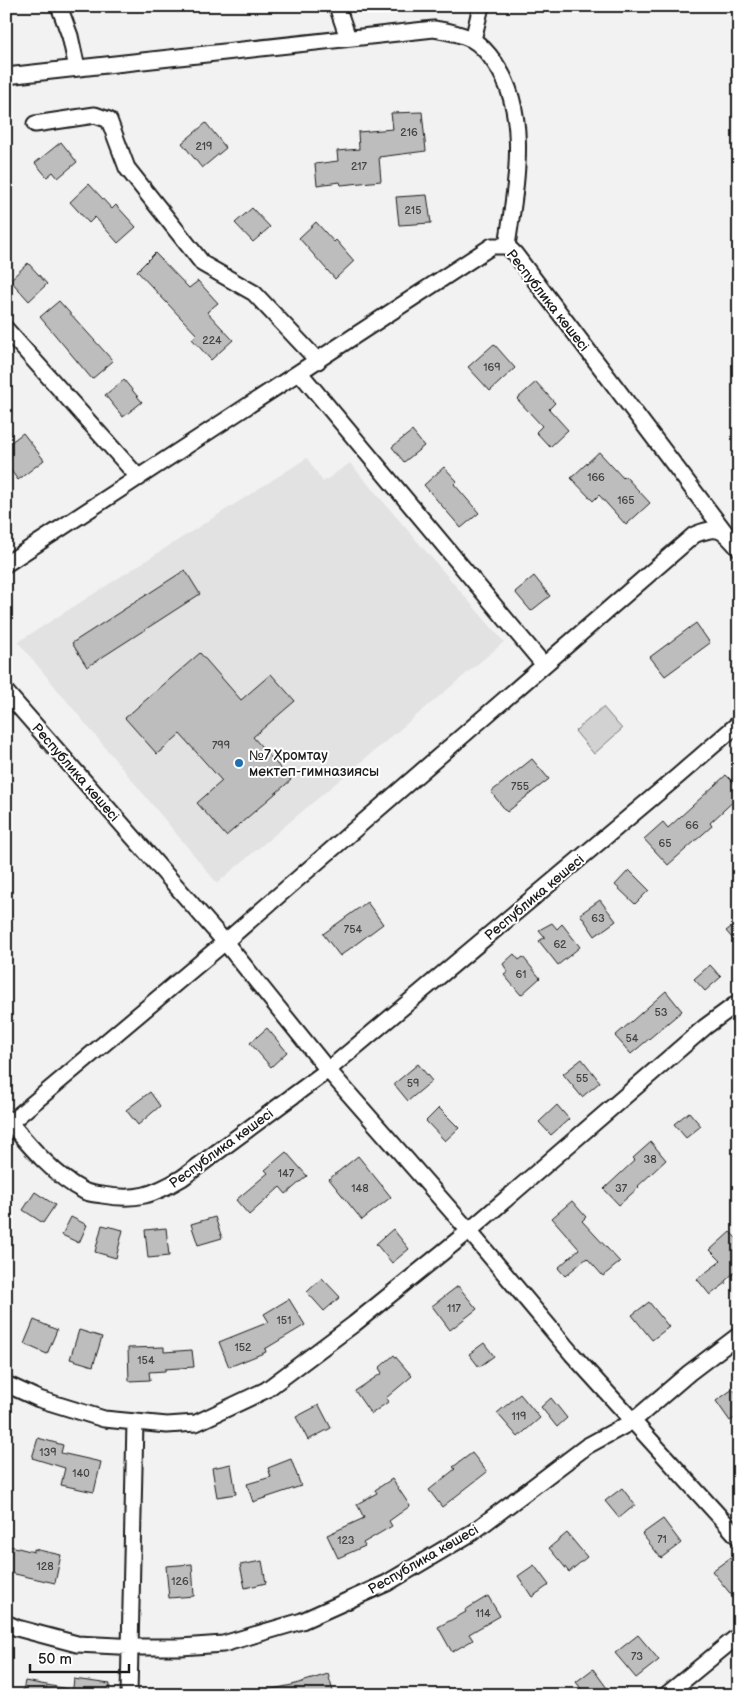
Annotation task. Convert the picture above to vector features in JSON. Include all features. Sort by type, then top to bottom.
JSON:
[{"type":"street","points":[[60,6],[70,36],[77,68]]},
{"type":"street","points":[[337,6],[348,38]]},
{"type":"street","points":[[472,40],[481,6]]},
{"type":"street","points":[[6,76],[434,29],[456,32],[472,40],[489,54],[504,76],[512,100],[518,144],[516,180],[507,246]]},
{"type":"street","points":[[36,124],[95,116],[109,120],[127,168],[203,264],[254,293],[318,361]]},
{"type":"street","name":"Республика көшесі","points":[[6,564],[492,246],[507,246],[515,254],[718,530],[694,535],[225,942],[8,1122],[67,1182],[86,1192],[137,1198],[161,1191],[182,1178],[328,1070],[739,723]]},
{"type":"street","points":[[6,329],[139,478]]},
{"type":"street","points":[[300,373],[544,666]]},
{"type":"street","points":[[718,530],[739,549]]},
{"type":"street","name":"Республика көшесі","points":[[6,692],[225,942],[328,1070],[469,1231],[572,1354],[739,1538]]},
{"type":"street","points":[[6,1384],[39,1399],[104,1420],[167,1425],[196,1423],[266,1390],[354,1324],[469,1231],[705,1027],[739,1002]]},
{"type":"street","name":"Республика көшесі","points":[[6,1623],[17,1628],[77,1644],[181,1647],[223,1644],[302,1621],[387,1583],[473,1532],[587,1446],[633,1421],[689,1373],[739,1335]]},
{"type":"street","points":[[130,1695],[135,1422]]},
{"type":"street","points":[[666,1695],[739,1635]]},
{"type":"shaded area","name":"№7 Хромтау мектеп-гимназиясы","points":[[307,458],[323,482],[350,463],[504,642],[217,883],[18,642]]},
{"type":"shaded area","points":[[603,707],[622,729],[594,754],[575,731]]},
{"type":"building","points":[[422,112],[426,151],[379,157],[381,181],[341,185],[340,182],[317,185],[315,164],[338,161],[337,151],[359,149],[358,132],[393,129],[391,113]]},
{"type":"building","points":[[206,123],[226,148],[202,168],[182,143]]},
{"type":"building","points":[[61,142],[77,162],[58,178],[53,172],[47,177],[35,163]]},
{"type":"building","points":[[89,184],[112,209],[116,205],[136,227],[118,243],[95,217],[89,223],[70,202]]},
{"type":"building","points":[[427,195],[431,223],[399,225],[396,197]]},
{"type":"building","points":[[252,208],[270,227],[253,242],[235,223]]},
{"type":"building","points":[[316,222],[334,242],[336,240],[354,261],[335,279],[299,238]]},
{"type":"building","points":[[155,253],[189,288],[198,281],[218,303],[207,312],[233,340],[211,360],[192,339],[197,335],[137,271]]},
{"type":"building","points":[[28,263],[47,284],[29,301],[10,280]]},
{"type":"building","points":[[59,301],[113,361],[92,379],[40,317]]},
{"type":"building","points":[[494,344],[515,368],[490,391],[468,367]]},
{"type":"building","points":[[124,380],[142,402],[123,417],[105,395]]},
{"type":"building","points":[[536,382],[555,403],[549,409],[568,430],[550,447],[536,432],[542,426],[517,399]]},
{"type":"building","points":[[412,431],[424,446],[404,462],[392,447]]},
{"type":"building","points":[[23,433],[44,460],[18,480],[6,464],[6,446]]},
{"type":"building","points":[[599,452],[650,503],[626,525],[599,495],[593,501],[571,478]]},
{"type":"building","points":[[444,467],[457,481],[454,484],[479,513],[461,528],[424,485]]},
{"type":"building","points":[[185,570],[200,594],[87,667],[72,643]]},
{"type":"building","points":[[534,576],[550,596],[531,611],[515,592]]},
{"type":"building","points":[[696,623],[710,643],[665,676],[650,657]]},
{"type":"building","points":[[200,653],[241,700],[271,674],[295,701],[253,737],[291,780],[226,836],[197,803],[222,781],[180,734],[157,754],[125,718]]},
{"type":"building","points":[[532,759],[549,779],[507,812],[491,792]]},
{"type":"building","points":[[726,775],[739,788],[739,796],[710,823],[712,826],[668,865],[644,839],[663,822],[668,828]]},
{"type":"building","points":[[629,870],[649,890],[635,904],[615,885]]},
{"type":"building","points":[[600,900],[616,921],[595,936],[580,914]]},
{"type":"building","points":[[367,902],[383,924],[340,956],[323,934]]},
{"type":"building","points":[[739,921],[739,946],[726,931]]},
{"type":"building","points":[[552,923],[557,929],[562,924],[580,947],[558,965],[539,941],[545,937],[539,930]]},
{"type":"building","points":[[514,954],[519,960],[523,957],[540,978],[521,995],[504,975],[508,972],[503,964]]},
{"type":"building","points":[[710,965],[721,977],[705,991],[694,979]]},
{"type":"building","points":[[666,991],[682,1011],[631,1054],[615,1036]]},
{"type":"building","points":[[267,1028],[287,1052],[271,1067],[250,1043]]},
{"type":"building","points":[[582,1059],[600,1082],[582,1097],[563,1074]]},
{"type":"building","points":[[418,1064],[432,1081],[408,1101],[394,1084]]},
{"type":"building","points":[[150,1092],[160,1106],[138,1125],[126,1110]]},
{"type":"building","points":[[557,1105],[569,1119],[551,1135],[539,1122]]},
{"type":"building","points":[[439,1108],[459,1128],[445,1141],[426,1121]]},
{"type":"building","points":[[689,1112],[701,1126],[686,1138],[674,1124]]},
{"type":"building","points":[[651,1142],[666,1160],[619,1205],[604,1189]]},
{"type":"building","points":[[286,1152],[307,1176],[286,1194],[280,1187],[249,1215],[236,1200],[268,1173],[265,1170]]},
{"type":"building","points":[[358,1156],[391,1197],[362,1220],[329,1179]]},
{"type":"building","points":[[35,1192],[55,1205],[43,1223],[23,1210]]},
{"type":"building","points":[[572,1201],[586,1217],[582,1221],[620,1262],[603,1276],[587,1258],[565,1276],[558,1268],[579,1249],[552,1218]]},
{"type":"building","points":[[71,1217],[87,1225],[79,1243],[62,1235]]},
{"type":"building","points":[[215,1217],[222,1238],[198,1245],[191,1224]]},
{"type":"building","points":[[102,1225],[123,1230],[116,1258],[95,1252]]},
{"type":"building","points":[[166,1228],[169,1256],[148,1258],[145,1230]]},
{"type":"building","points":[[393,1229],[409,1249],[392,1263],[376,1244]]},
{"type":"building","points":[[730,1232],[739,1241],[739,1268],[725,1281],[726,1283],[710,1295],[697,1279],[721,1261],[710,1250]]},
{"type":"building","points":[[322,1278],[340,1297],[324,1311],[307,1292]]},
{"type":"building","points":[[458,1286],[477,1309],[450,1330],[432,1306]]},
{"type":"building","points":[[289,1299],[305,1325],[265,1349],[266,1352],[229,1367],[219,1342],[269,1322],[264,1314]]},
{"type":"building","points":[[649,1302],[669,1327],[652,1340],[632,1315]]},
{"type":"building","points":[[34,1320],[57,1330],[47,1354],[24,1344]]},
{"type":"building","points":[[79,1330],[102,1337],[93,1366],[70,1359]]},
{"type":"building","points":[[484,1343],[494,1356],[479,1367],[469,1354]]},
{"type":"building","points":[[164,1347],[164,1352],[192,1350],[194,1367],[149,1372],[150,1380],[129,1381],[128,1348]]},
{"type":"building","points":[[394,1355],[412,1376],[386,1398],[388,1402],[371,1414],[355,1391],[382,1373],[379,1368]]},
{"type":"building","points":[[733,1389],[739,1397],[739,1415],[730,1421],[716,1401]]},
{"type":"building","points":[[520,1394],[540,1418],[518,1437],[497,1413]]},
{"type":"building","points":[[551,1398],[567,1418],[557,1427],[541,1407]]},
{"type":"building","points":[[319,1405],[331,1428],[308,1440],[296,1417]]},
{"type":"building","points":[[38,1438],[63,1445],[61,1453],[101,1462],[94,1492],[61,1485],[65,1468],[32,1458]]},
{"type":"building","points":[[472,1453],[487,1472],[442,1507],[429,1490],[455,1469],[453,1467]]},
{"type":"building","points":[[291,1459],[301,1486],[253,1502],[247,1484],[271,1477],[268,1468]]},
{"type":"building","points":[[231,1464],[236,1494],[217,1497],[212,1468]]},
{"type":"building","points":[[392,1479],[410,1506],[389,1521],[392,1526],[363,1543],[365,1546],[338,1558],[327,1535],[364,1518],[357,1504],[377,1493],[375,1490]]},
{"type":"building","points":[[622,1488],[635,1505],[619,1518],[605,1501]]},
{"type":"building","points":[[663,1519],[681,1543],[661,1558],[642,1534]]},
{"type":"building","points":[[567,1533],[587,1557],[569,1572],[549,1548]]},
{"type":"building","points":[[6,1545],[34,1552],[34,1549],[61,1555],[55,1583],[6,1572]]},
{"type":"building","points":[[730,1558],[739,1569],[739,1593],[733,1597],[712,1571]]},
{"type":"building","points":[[262,1561],[266,1583],[245,1588],[240,1565]]},
{"type":"building","points":[[192,1564],[194,1596],[169,1598],[166,1566]]},
{"type":"building","points":[[534,1565],[549,1585],[532,1597],[518,1576]]},
{"type":"building","points":[[488,1596],[500,1616],[469,1634],[473,1640],[452,1652],[438,1627],[466,1612],[465,1610]]},
{"type":"building","points":[[638,1635],[659,1660],[636,1678],[615,1653]]},
{"type":"building","points":[[593,1669],[612,1695],[586,1695],[576,1682]]},
{"type":"building","points":[[328,1674],[334,1695],[263,1695],[262,1691],[292,1685]]},
{"type":"building","points":[[74,1679],[110,1684],[109,1695],[72,1695]]},
{"type":"building","points":[[25,1681],[68,1689],[68,1695],[22,1695]]},
{"type":"place","name":"№7 Хромтау мектеп-гимназиясы","points":[[239,763]]}]
